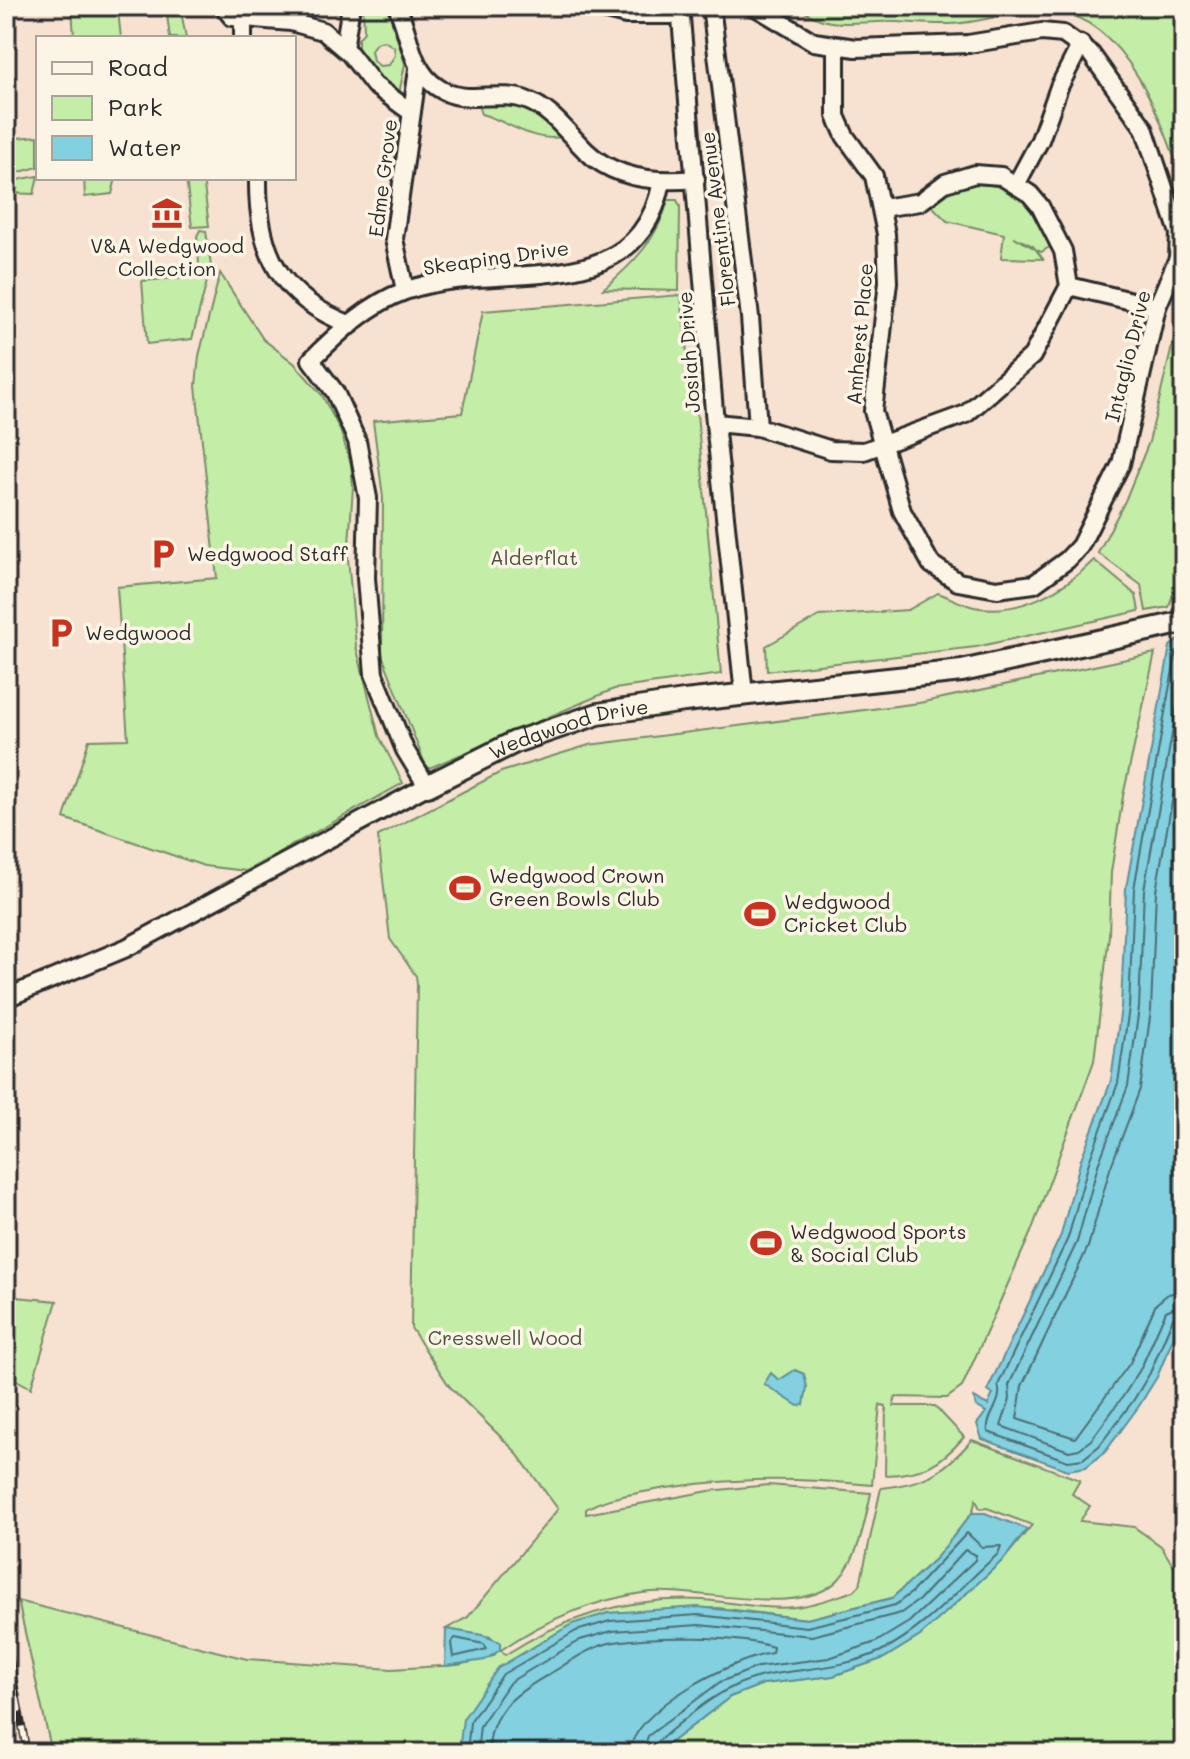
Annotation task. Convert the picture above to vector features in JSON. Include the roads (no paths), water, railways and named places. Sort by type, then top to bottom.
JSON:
[{"type":"street","points":[[223,6],[232,17],[243,20],[307,24],[323,31],[344,48],[374,85],[411,112]]},
{"type":"street","points":[[344,48],[351,6]]},
{"type":"street","points":[[397,6],[418,69],[436,87],[452,95],[523,99],[542,107],[569,130],[588,153],[636,178],[662,181],[696,179]]},
{"type":"street","points":[[591,6],[626,15],[680,10]]},
{"type":"street","name":"Florentine Avenue","points":[[711,6],[750,317],[758,427]]},
{"type":"street","points":[[754,6],[814,42],[836,46],[968,44],[1042,32],[1063,34],[1081,44],[1059,87],[1040,140],[1017,183]]},
{"type":"street","name":"Josiah Drive","points":[[680,10],[715,423],[744,694]]},
{"type":"street","points":[[243,20],[243,36]]},
{"type":"street","name":"Intaglio Drive","points":[[881,445],[902,511],[931,564],[958,582],[997,589],[1034,584],[1067,560],[1080,546],[1121,464],[1157,307],[1178,258],[1179,233],[1144,128],[1113,81],[1081,44]]},
{"type":"street","name":"Amherst Place","points":[[836,46],[836,116],[845,136],[874,176],[882,208],[888,282],[880,374],[873,411],[881,445]]},
{"type":"street","name":"Edme Grove","points":[[405,290],[394,239],[418,69]]},
{"type":"street","points":[[715,423],[758,427],[831,450],[864,451],[966,414],[1015,374],[1035,351],[1069,286],[1061,246],[1040,206],[1017,183],[993,175],[973,175],[945,183],[920,202],[882,208]]},
{"type":"street","points":[[258,180],[262,230],[280,276],[313,308],[351,325]]},
{"type":"street","name":"Skeaping Drive","points":[[427,786],[405,750],[374,674],[366,578],[368,498],[357,441],[335,392],[311,360],[351,325],[405,290],[465,278],[548,272],[606,262],[636,242],[657,207],[662,181]]},
{"type":"street","points":[[1069,286],[1157,307]]},
{"type":"street","name":"Wedgwood Drive","points":[[6,998],[126,948],[515,742],[598,714],[744,694],[962,671],[1184,622]]},
{"type":"water","points":[[1184,636],[1184,1312],[1157,1377],[1139,1406],[1105,1452],[1086,1467],[1068,1470],[982,1439],[977,1424],[986,1412],[976,1406],[974,1398],[988,1405],[993,1394],[987,1391],[1061,1235],[1081,1159],[1111,1081],[1121,1007],[1126,888],[1170,646]]},
{"type":"water","points":[[795,1370],[804,1374],[807,1387],[804,1405],[798,1406],[764,1384],[771,1373],[779,1380]]},
{"type":"water","points":[[972,1513],[985,1513],[1027,1529],[1004,1559],[920,1636],[884,1658],[833,1676],[763,1684],[730,1697],[657,1753],[459,1751],[463,1719],[498,1668],[572,1624],[608,1613],[698,1607],[807,1619],[892,1598],[936,1558]]},
{"type":"water","points":[[446,1629],[482,1635],[500,1642],[500,1650],[485,1660],[445,1666]]},
{"type":"railway","points":[[6,1638],[27,1753]]},
{"type":"place","name":"V&A Wedgwood Collection","points":[[167,213]]},
{"type":"place","name":"Wedgwood Staff","points":[[163,554]]},
{"type":"place","name":"Wedgwood","points":[[61,633]]},
{"type":"place","name":"Wedgwood Crown Green Bowls Club","points":[[465,888]]},
{"type":"place","name":"Wedgwood Cricket Club","points":[[760,914]]},
{"type":"place","name":"Wedgwood Sports & Social Club","points":[[766,1243]]},
{"type":"park label","name":"Alderflat","points":[[534,558]]},
{"type":"park label","name":"Cresswell Wood","points":[[505,1338]]}]
